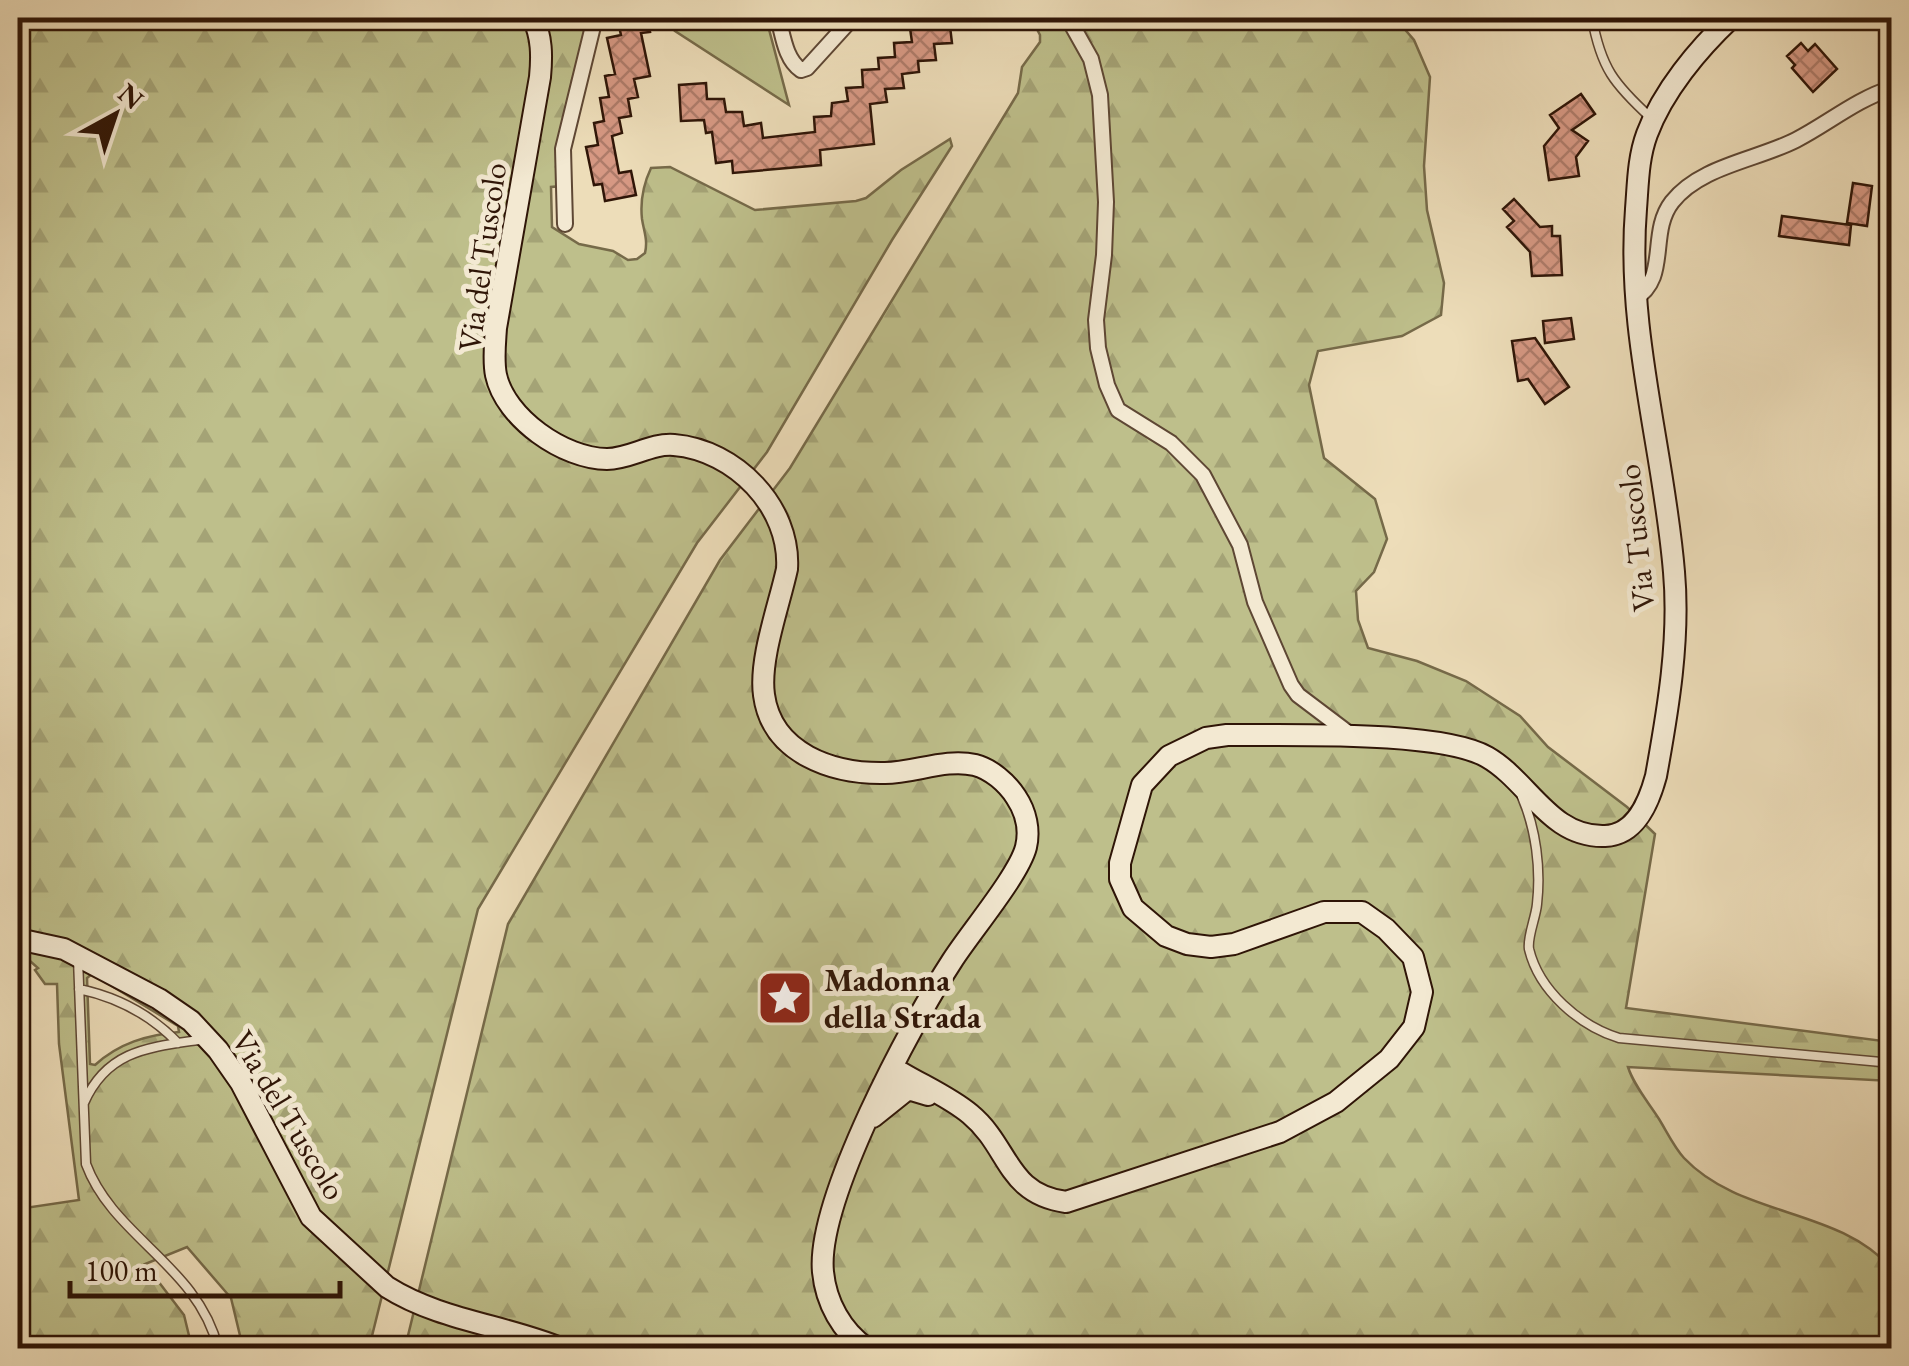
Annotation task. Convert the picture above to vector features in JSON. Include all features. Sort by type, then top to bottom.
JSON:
[{"type":"street","name":"Via del Tuscolo","points":[[533,18],[538,29],[540,77],[496,328],[496,375],[501,390],[514,410],[531,425],[575,452],[602,459],[627,458],[670,444],[709,453],[756,484],[782,528],[788,551],[788,569],[763,677],[764,699],[781,736],[799,752],[834,767],[887,774],[953,765],[981,766],[1012,791],[1026,818],[1027,844],[1019,864],[950,964],[903,1046],[828,1217],[822,1269],[827,1293],[851,1337],[866,1348]]},
{"type":"street","points":[[565,224],[563,149],[595,18]]},
{"type":"street","points":[[778,18],[788,54],[801,70],[834,39],[849,18]]},
{"type":"street","points":[[1068,18],[1090,58],[1100,96],[1106,202],[1097,335],[1114,403],[1126,416],[1171,443],[1202,476],[1240,545],[1256,602],[1290,685],[1355,738]]},
{"type":"street","name":"Via Tuscolo","points":[[949,1101],[968,1112],[988,1132],[1018,1180],[1033,1194],[1066,1202],[1280,1132],[1336,1102],[1389,1060],[1414,1027],[1422,992],[1413,957],[1362,912],[1324,912],[1234,944],[1211,947],[1166,936],[1133,908],[1120,879],[1123,846],[1142,785],[1168,756],[1206,738],[1355,738],[1458,745],[1495,762],[1552,818],[1572,830],[1608,836],[1626,830],[1642,811],[1653,786],[1674,642],[1676,597],[1634,299],[1633,244],[1640,167],[1644,143],[1654,121],[1690,63],[1731,18]]},
{"type":"street","points":[[1634,299],[1647,291],[1654,280],[1660,226],[1670,204],[1682,192],[1724,169],[1794,141],[1854,103],[1892,88]]},
{"type":"street","name":"Via del Tuscolo","points":[[18,939],[41,942],[78,957],[159,999],[191,1021],[241,1083],[311,1217],[370,1274],[400,1296],[469,1322],[524,1333],[560,1348]]},
{"type":"street","points":[[903,1046],[920,1078],[949,1101]]},
{"type":"street","points":[[883,1085],[902,1073],[949,1101]]},
{"type":"street","points":[[866,1124],[908,1089],[949,1101]]},
{"type":"lane","points":[[1592,18],[1608,74],[1654,121]]},
{"type":"lane","points":[[1495,762],[1518,787],[1538,866],[1538,899],[1528,946],[1543,979],[1566,1010],[1601,1033],[1619,1038],[1892,1062]]},
{"type":"lane","points":[[78,957],[83,1153],[91,1179],[112,1208],[184,1281],[198,1301],[218,1348]]},
{"type":"lane","points":[[79,989],[115,999],[138,1011],[178,1043]]},
{"type":"lane","points":[[82,1107],[91,1086],[112,1064],[147,1048],[208,1038]]},
{"type":"green space","points":[[18,18],[582,18],[590,35],[572,80],[562,186],[551,187],[552,227],[579,244],[613,251],[628,260],[645,253],[642,206],[651,168],[670,167],[755,210],[856,201],[866,198],[950,139],[952,146],[767,452],[697,543],[478,909],[369,1348],[243,1348],[231,1298],[187,1247],[145,1264],[184,1315],[192,1348],[18,1348],[18,1209],[79,1200],[59,1044],[57,984],[45,984],[35,970],[38,968],[30,961],[18,959]],"holes":[[[92,974],[178,1026],[179,1032],[134,1041],[95,1065],[90,1064],[87,978]]]},
{"type":"green space","points":[[681,18],[766,18],[789,105],[675,31]]},
{"type":"green space","points":[[1031,18],[1395,18],[1414,40],[1430,77],[1424,166],[1427,210],[1444,283],[1441,315],[1402,336],[1318,351],[1309,385],[1324,458],[1375,499],[1387,539],[1374,572],[1356,591],[1358,620],[1368,648],[1417,661],[1466,681],[1520,716],[1548,747],[1627,807],[1655,834],[1626,1008],[1891,1042],[1891,1081],[1628,1067],[1677,1149],[1707,1177],[1733,1192],[1844,1234],[1869,1248],[1891,1268],[1891,1348],[405,1348],[508,924],[720,560],[790,468],[1018,93],[1022,67],[1040,42]]},
{"type":"building","points":[[647,18],[650,32],[641,33],[650,76],[634,79],[638,97],[628,99],[631,116],[619,118],[622,133],[612,136],[619,173],[631,171],[636,195],[605,201],[602,184],[594,185],[586,147],[598,145],[594,123],[604,121],[600,98],[609,97],[605,76],[615,74],[607,38],[621,35],[618,22]]},
{"type":"building","points":[[926,18],[949,18],[952,43],[934,44],[936,60],[918,61],[919,72],[902,74],[904,88],[885,89],[887,102],[870,104],[874,144],[820,150],[821,165],[733,173],[732,161],[716,163],[712,132],[706,133],[704,120],[681,121],[679,85],[706,83],[707,99],[724,99],[726,112],[742,112],[744,126],[761,123],[763,138],[815,132],[814,117],[831,116],[832,103],[848,101],[846,88],[863,87],[862,70],[879,69],[878,58],[895,57],[894,43],[912,42],[910,28],[927,26]]},
{"type":"building","points":[[1801,43],[1808,51],[1815,44],[1837,69],[1813,92],[1787,56]]},
{"type":"building","points":[[1581,94],[1595,114],[1572,130],[1588,141],[1576,157],[1579,176],[1549,180],[1544,146],[1559,128],[1550,115]]},
{"type":"building","points":[[1853,183],[1872,186],[1867,226],[1847,223]]},
{"type":"building","points":[[1514,199],[1540,227],[1552,226],[1552,236],[1560,236],[1562,275],[1532,276],[1530,252],[1507,227],[1514,221],[1503,209]]},
{"type":"building","points":[[1782,216],[1851,225],[1849,245],[1779,236]]},
{"type":"building","points":[[1571,318],[1574,339],[1545,343],[1543,321]]},
{"type":"building","points":[[1535,338],[1569,387],[1545,404],[1528,379],[1518,381],[1512,341]]},
{"type":"place","name":"Madonna della Strada","points":[[785,998]]}]
